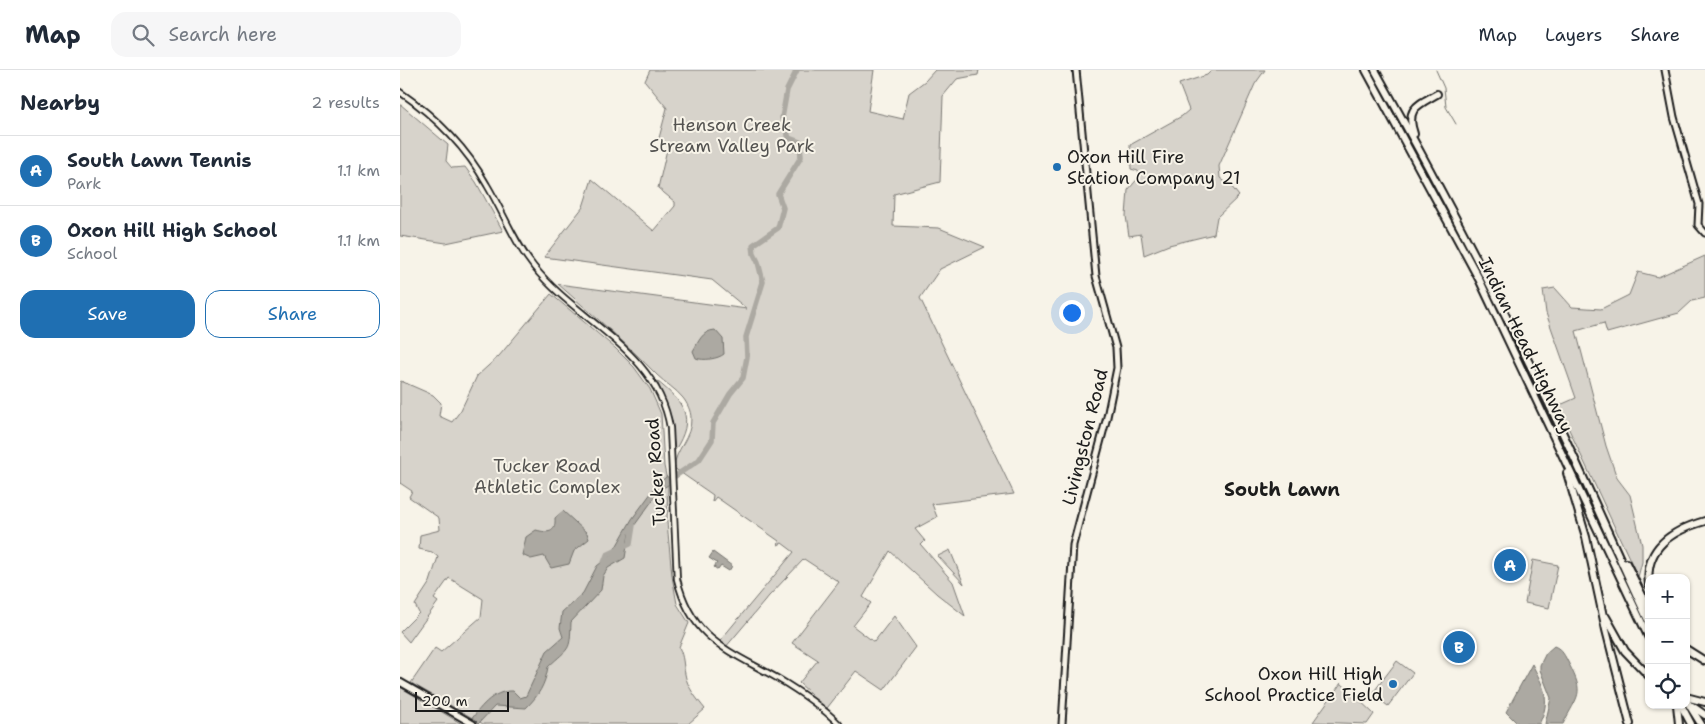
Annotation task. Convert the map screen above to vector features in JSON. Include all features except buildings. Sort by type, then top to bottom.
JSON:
[{"type":"highway","name":"Indian Head Highway","points":[[1366,70],[1479,279],[1645,630]]},
{"type":"highway","name":"Indian Head Highway","points":[[1375,70],[1421,152],[1498,300],[1648,619]]},
{"type":"highway","points":[[1421,152],[1413,130],[1412,114],[1418,104],[1437,94]]},
{"type":"highway","points":[[1556,443],[1581,519],[1630,724]]},
{"type":"highway","points":[[1585,482],[1645,601]]},
{"type":"highway","points":[[1650,574],[1650,564],[1662,541],[1680,529],[1705,521]]},
{"type":"highway","points":[[1602,604],[1618,641],[1632,660],[1645,672]]},
{"type":"highway","points":[[1690,652],[1705,661]]},
{"type":"highway","points":[[1690,699],[1705,702]]},
{"type":"highway","points":[[1690,701],[1705,715]]},
{"type":"highway","points":[[1690,703],[1701,724]]},
{"type":"highway","points":[[1679,709],[1679,724]]},
{"type":"highway","points":[[1682,709],[1691,724]]},
{"type":"main road","name":"Livingston Road","points":[[1062,724],[1073,545],[1107,417],[1117,368],[1116,348],[1096,279],[1076,70]]},
{"type":"main road","points":[[1665,70],[1674,117],[1703,215],[1698,225],[1704,231]]},
{"type":"main road","points":[[400,682],[473,724]]},
{"type":"street","name":"Tucker Road","points":[[400,92],[436,120],[465,151],[488,185],[519,244],[538,272],[633,356],[649,374],[660,393],[667,413],[672,469],[677,579],[683,599],[696,622],[722,648],[799,691],[839,724]]},
{"type":"green space","name":"Henson Creek Stream Valley Park","points":[[650,70],[874,70],[868,111],[903,119],[909,93],[925,81],[935,70],[979,70],[978,75],[957,79],[943,96],[940,182],[894,194],[893,226],[939,228],[985,247],[940,269],[920,298],[1014,494],[932,504],[937,517],[915,529],[925,541],[921,545],[953,582],[965,616],[937,594],[890,551],[863,597],[871,603],[853,626],[874,642],[894,616],[916,647],[884,690],[856,671],[824,712],[808,698],[811,694],[799,683],[818,660],[792,643],[839,582],[804,559],[769,596],[725,648],[718,643],[794,552],[782,543],[778,545],[779,541],[716,497],[712,502],[713,495],[674,468],[677,455],[691,425],[690,413],[686,402],[621,340],[558,284],[747,309],[712,280],[544,257],[583,207],[592,179],[654,231],[675,206],[675,202],[658,188],[668,145],[659,138],[667,108],[645,81]]},
{"type":"green space","points":[[1212,70],[1265,70],[1255,84],[1219,166],[1220,178],[1231,186],[1239,196],[1217,217],[1214,234],[1169,245],[1144,255],[1141,234],[1129,236],[1126,216],[1128,190],[1140,176],[1138,171],[1131,169],[1130,145],[1182,116],[1189,110],[1179,84],[1207,75]]},
{"type":"green space","points":[[400,104],[448,145],[446,161],[452,168],[465,167],[476,182],[503,231],[446,243],[400,236]]},
{"type":"green space","points":[[1705,256],[1705,298],[1692,301],[1679,313],[1607,333],[1604,323],[1576,331],[1606,446],[1617,478],[1630,495],[1642,545],[1642,562],[1638,577],[1558,406],[1576,398],[1546,313],[1543,290],[1555,288],[1572,307],[1601,309],[1629,295],[1638,272],[1658,277]]},
{"type":"green space","name":"Tucker Road Athletic Complex","points":[[551,294],[615,348],[634,367],[650,389],[661,414],[664,466],[668,485],[667,522],[672,576],[677,604],[689,623],[679,647],[688,684],[705,709],[688,724],[483,724],[411,683],[435,648],[441,652],[481,617],[483,599],[449,578],[434,599],[438,602],[409,642],[400,632],[419,613],[415,605],[430,582],[438,557],[432,552],[419,549],[420,535],[440,530],[439,518],[409,497],[412,491],[400,483],[400,383],[401,381],[433,395],[441,403],[439,416],[452,422],[461,410],[477,376],[499,356]]},
{"type":"green space","points":[[657,381],[674,396],[684,411],[686,419],[685,428],[675,450],[669,411]]},
{"type":"green space","points":[[950,550],[964,584],[938,556]]},
{"type":"green space","points":[[1511,554],[1521,567],[1509,577],[1499,563]]},
{"type":"green space","points":[[1533,560],[1558,565],[1549,608],[1525,603]]},
{"type":"green space","name":"Oxon Hill High School Practice Field","points":[[1397,661],[1413,673],[1388,706],[1372,694]]},
{"type":"green space","points":[[1341,683],[1374,714],[1367,724],[1313,722]]},
{"type":"green space","points":[[400,687],[462,724],[400,724]]},
{"type":"shaded area","points":[[715,330],[723,339],[724,354],[710,359],[696,358],[693,351],[699,340],[707,332]]},
{"type":"shaded area","points":[[667,476],[668,485],[660,490],[629,534],[625,558],[608,568],[603,576],[601,590],[571,622],[569,644],[565,652],[548,667],[541,689],[534,699],[526,708],[495,706],[478,724],[468,724],[492,697],[513,691],[520,698],[526,696],[547,651],[563,637],[560,628],[562,612],[583,593],[597,566],[612,554],[632,519],[657,485]]},
{"type":"shaded area","points":[[563,511],[587,533],[589,539],[574,551],[569,564],[551,568],[544,556],[531,559],[522,555],[526,537],[536,530],[548,532],[553,530],[555,518]]},
{"type":"shaded area","points":[[713,552],[732,566],[729,571],[721,566],[718,570],[714,567],[717,563],[709,558]]},
{"type":"shaded area","points":[[1554,646],[1565,656],[1574,674],[1578,694],[1563,724],[1545,724],[1551,698],[1540,670],[1540,665],[1546,653]]},
{"type":"shaded area","points":[[1532,664],[1542,686],[1545,707],[1539,724],[1518,724],[1506,712]]},
{"type":"waterway","points":[[662,485],[699,460],[712,440],[713,423],[730,394],[743,378],[747,357],[746,337],[763,282],[753,245],[778,228],[783,208],[778,194],[801,157],[800,142],[789,138],[782,118],[787,90],[797,70]]},
{"type":"waterway","points":[[1436,70],[1444,88],[1446,107],[1456,124]]},
{"type":"waterway","points":[[602,568],[607,555],[630,544],[633,525]]},
{"type":"place","name":"Oxon Hill Fire Station Company 21","points":[[1057,167]]},
{"type":"place","name":"South Lawn Tennis","points":[[1510,565]]},
{"type":"place","name":"Oxon Hill High School","points":[[1459,647]]},
{"type":"place","name":"Oxon Hill High School Practice Field","points":[[1393,684]]},
{"type":"district","name":"South Lawn","points":[[1282,489]]}]
